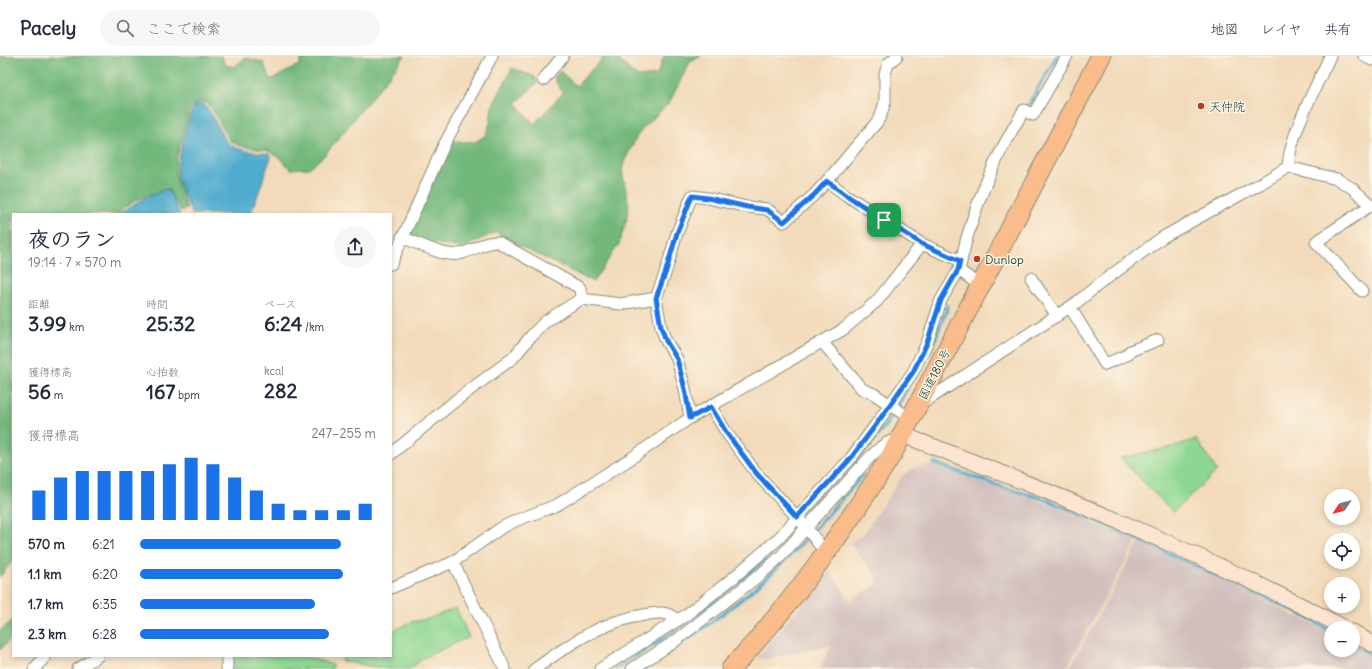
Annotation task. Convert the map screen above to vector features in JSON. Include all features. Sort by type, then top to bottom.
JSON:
[{"type":"highway","name":"国道180号","points":[[731,669],[761,638],[791,601],[866,494],[902,414],[980,286],[1101,56]]},
{"type":"street","points":[[392,262],[444,145],[492,56]]},
{"type":"street","points":[[543,80],[563,56]]},
{"type":"street","points":[[690,418],[685,389],[677,359],[666,341],[661,327],[656,298],[666,271],[677,233],[692,196],[767,210],[784,222],[827,181],[881,115],[885,102],[885,74],[888,64],[896,56]]},
{"type":"street","points":[[600,669],[678,620],[733,578],[778,539],[805,526],[882,446],[902,414],[913,372],[927,343],[941,300],[960,266],[969,226],[992,167],[1008,136],[1024,110],[1033,115],[1067,56]]},
{"type":"street","points":[[1288,167],[1291,150],[1302,117],[1330,56]]},
{"type":"street","points":[[1364,56],[1372,60]]},
{"type":"street","points":[[632,669],[674,642],[761,574],[781,556],[805,526],[851,458],[875,426],[902,414],[1057,316],[1163,237],[1288,167],[1337,179],[1352,188],[1372,205],[1316,242],[1362,291]]},
{"type":"street","points":[[827,181],[922,244],[960,266],[980,286]]},
{"type":"street","points":[[402,237],[443,252],[459,254],[490,241],[498,242],[580,288],[581,298]]},
{"type":"street","points":[[392,588],[453,562],[501,528],[517,520],[557,506],[690,418],[844,329],[877,302],[922,244]]},
{"type":"street","points":[[1031,278],[1057,316]]},
{"type":"street","points":[[392,453],[455,401],[513,358],[532,335],[546,322],[581,298],[621,304],[656,298]]},
{"type":"street","points":[[1070,307],[1105,364],[1127,355],[1130,351],[1158,340]]},
{"type":"street","points":[[823,342],[862,389],[874,394],[902,414],[1064,498],[1182,548],[1331,621]]},
{"type":"street","points":[[711,407],[726,432],[757,474],[805,526],[826,553]]},
{"type":"street","points":[[453,562],[505,669]]},
{"type":"street","points":[[535,669],[585,635],[603,626],[631,616],[659,612],[671,615],[678,620]]},
{"type":"street","points":[[1360,636],[1372,644]]},
{"type":"street","points":[[34,669],[45,657]]},
{"type":"street","points":[[78,669],[96,657]]},
{"type":"street","points":[[227,657],[227,669]]},
{"type":"shaded area","points":[[935,464],[1054,506],[1137,541],[1066,669],[820,669],[831,645],[767,659],[756,659],[829,571],[850,600],[876,585],[878,578],[850,543],[864,533],[903,475],[915,467]]},
{"type":"shaded area","points":[[1139,542],[1324,630],[1324,657],[1360,657],[1360,650],[1372,657],[1372,669],[1069,669]]},
{"type":"green space","points":[[0,56],[222,56],[225,65],[234,67],[246,58],[263,62],[271,80],[299,65],[303,56],[405,56],[325,155],[309,168],[290,169],[281,159],[269,151],[240,146],[230,141],[212,109],[206,103],[199,101],[190,109],[177,156],[175,174],[187,209],[181,211],[168,188],[135,201],[122,209],[119,213],[12,213],[12,561],[0,577]]},
{"type":"green space","points":[[605,56],[614,56],[638,77],[657,75],[664,56],[701,56],[690,62],[669,103],[644,127],[637,136],[624,162],[622,171],[629,205],[626,221],[619,244],[593,282],[518,245],[496,232],[462,248],[423,241],[412,236],[413,222],[454,141],[475,142],[486,135],[490,123],[492,107],[512,68],[535,77],[537,83],[516,103],[534,124],[563,93],[554,78],[560,71],[576,86]]},
{"type":"green space","points":[[1196,439],[1217,471],[1173,512],[1120,458],[1169,448]]},
{"type":"green space","points":[[456,608],[469,637],[423,658],[410,669],[388,669],[341,661],[344,657],[392,657],[392,632],[411,622],[427,619]]},
{"type":"green space","points":[[12,621],[12,637],[0,650],[0,631]]},
{"type":"green space","points":[[230,657],[307,657],[333,665],[332,669],[230,669]]},
{"type":"water","points":[[200,103],[209,110],[222,135],[231,145],[245,150],[270,154],[271,157],[251,213],[192,213],[179,183],[177,169],[191,113],[197,104]]},
{"type":"water","points":[[167,189],[180,213],[122,213],[143,199]]},
{"type":"waterway","points":[[1027,107],[1057,56]]},
{"type":"waterway","points":[[925,359],[932,347],[948,306]]},
{"type":"waterway","points":[[853,464],[891,418],[908,388]]},
{"type":"waterway","points":[[934,463],[1002,487],[1047,500],[1138,539],[1299,613],[1324,627]]},
{"type":"waterway","points":[[643,669],[711,623],[759,585],[820,524],[863,475]]},
{"type":"waterway","points":[[616,669],[686,623],[764,561],[778,545]]},
{"type":"waterway","points":[[1360,648],[1372,655]]},
{"type":"place","name":"天仲院","points":[[1201,106]]},
{"type":"place","name":"Dunlop","points":[[977,259]]},
{"type":"route","points":[[827,181],[884,220],[922,244],[960,261],[958,270],[941,300],[927,343],[913,372],[851,458],[797,517],[757,474],[726,432],[711,407],[690,418],[685,389],[677,359],[666,341],[661,327],[656,298],[666,271],[677,233],[692,196],[767,210],[784,222],[827,181]]}]
